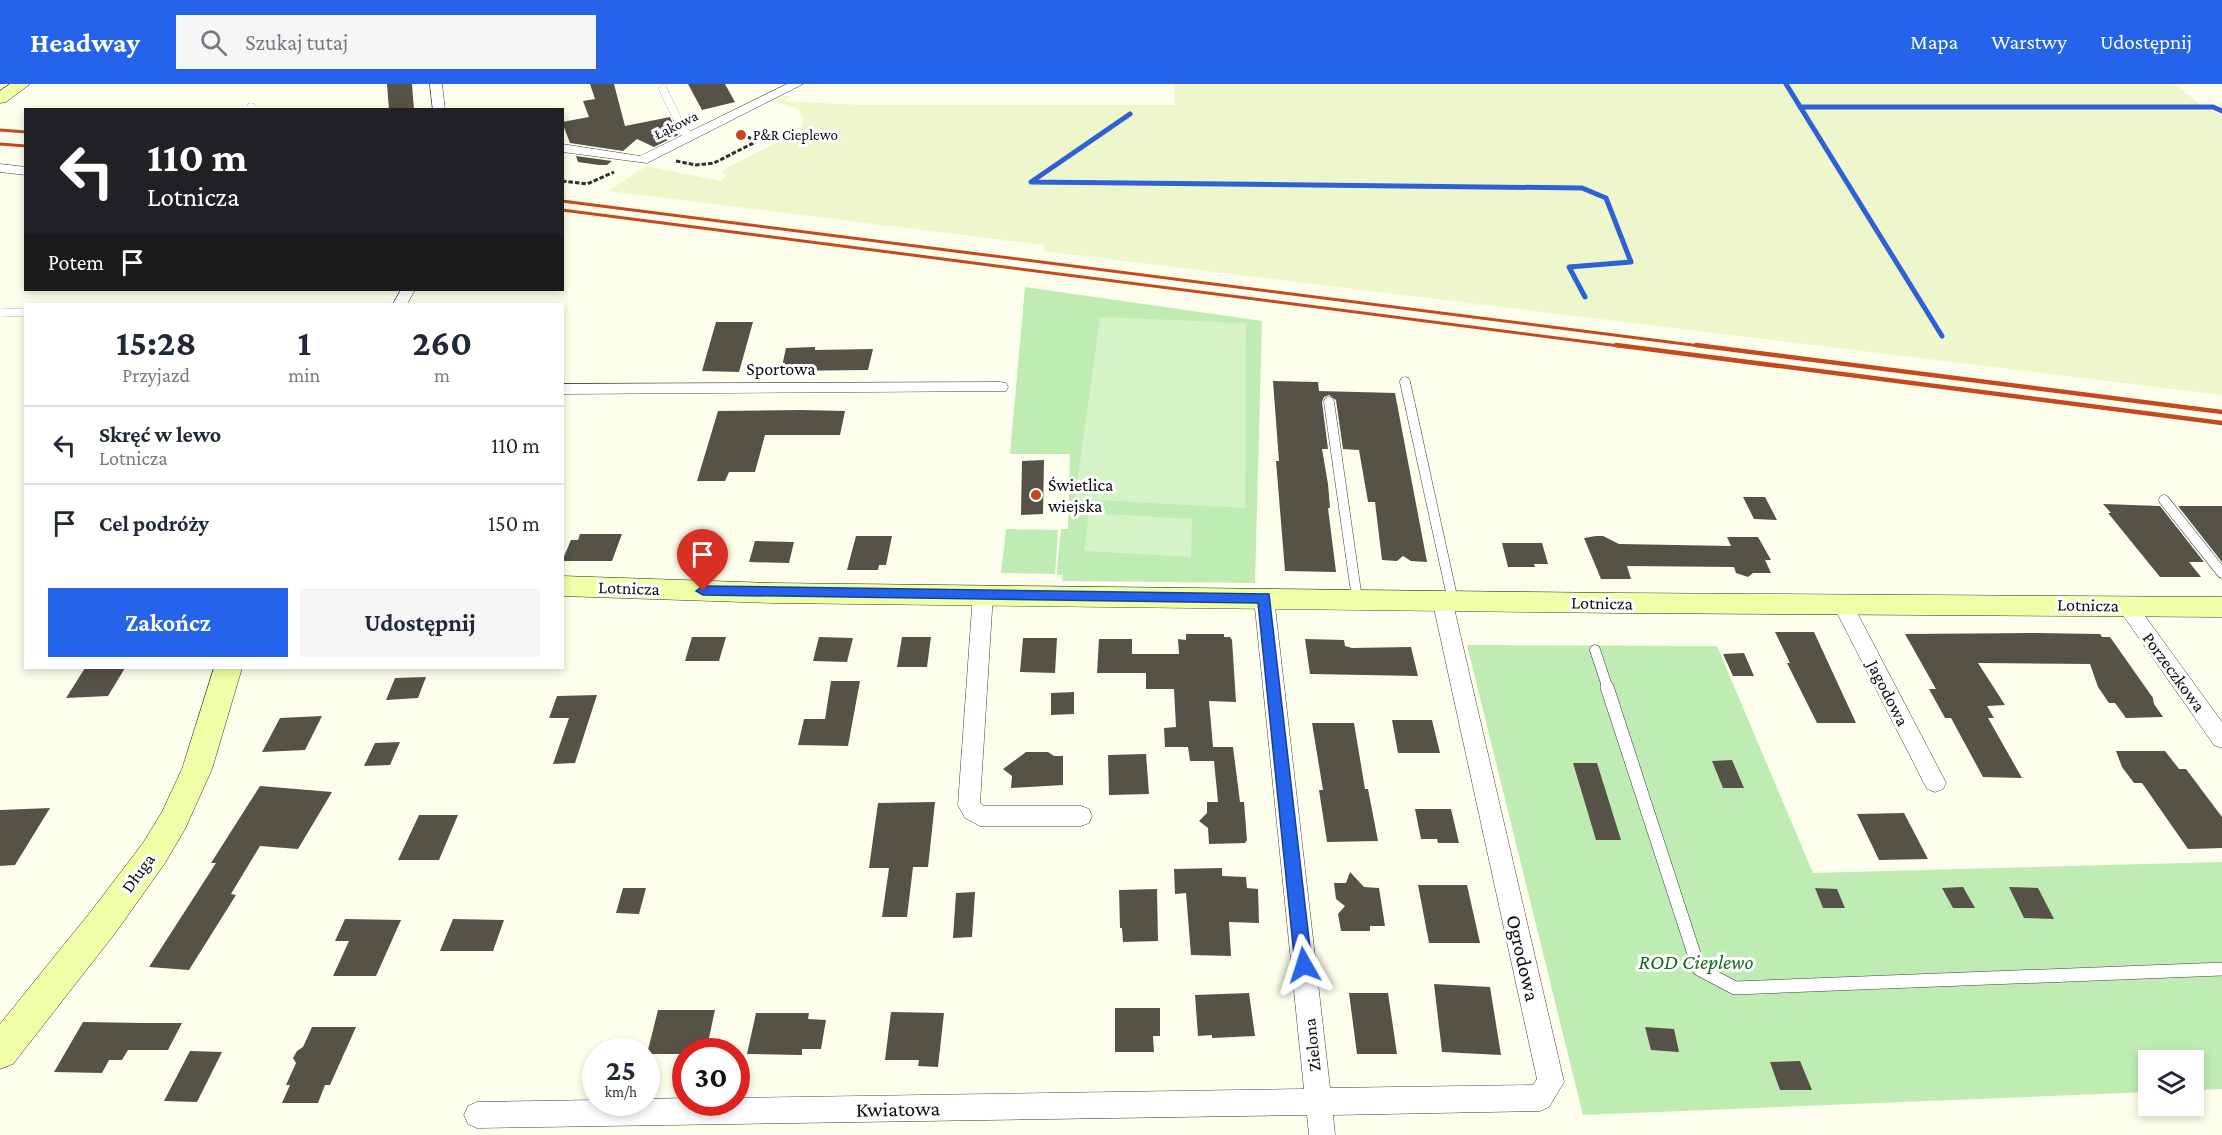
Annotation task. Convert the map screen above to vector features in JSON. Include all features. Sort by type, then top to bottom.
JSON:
[{"type":"street","points":[[2,97],[22,84]]},
{"type":"street","points":[[436,84],[439,108]]},
{"type":"street","name":"Łąkowa","points":[[564,148],[642,160],[797,84]]},
{"type":"street","points":[[0,168],[24,171]]},
{"type":"street","name":"Sportowa","points":[[564,389],[1000,387]]},
{"type":"street","name":"Lotnicza","points":[[564,586],[773,593],[2222,607]]},
{"type":"street","points":[[983,594],[969,805],[980,816],[1081,816]]},
{"type":"street","name":"Zielona","points":[[1264,598],[1322,1135]]},
{"type":"street","name":"Ogrodowa","points":[[1319,1103],[1540,1098],[1551,1082],[1447,600]]},
{"type":"street","name":"Jagodowa","points":[[1842,603],[1935,783]]},
{"type":"street","name":"Porzeczkowa","points":[[2127,606],[2222,739]]},
{"type":"street","name":"Długa","points":[[0,1052],[104,921],[154,853],[174,820],[197,769],[228,669]]},
{"type":"street","name":"Kwiatowa","points":[[477,1115],[1319,1103]]},
{"type":"lane","points":[[663,89],[683,131],[692,136]]},
{"type":"lane","points":[[0,313],[24,312]]},
{"type":"lane","points":[[1405,382],[1447,600]]},
{"type":"lane","points":[[1329,402],[1357,599]]},
{"type":"lane","points":[[2164,500],[2222,573]]},
{"type":"lane","points":[[1595,650],[1699,969],[1735,988],[2222,969]]},
{"type":"path","points":[[729,128],[757,141]]},
{"type":"path","points":[[675,161],[696,165],[714,163],[777,131]]},
{"type":"path","points":[[564,181],[587,184],[642,160]]},
{"type":"green space","points":[[1175,84],[2174,84],[2205,108],[2222,115],[2222,395],[1043,251],[1045,245],[608,191],[646,166],[720,181],[726,176],[722,172],[725,169],[785,138],[801,127],[804,120],[798,109],[774,102],[785,96],[791,96],[784,101],[862,105],[1175,105]]},
{"type":"green space","points":[[1025,287],[1262,321],[1255,583],[1062,581],[1063,575],[1057,575],[1061,529],[1068,529],[1070,454],[1010,454]]},
{"type":"green space","points":[[1100,317],[1246,323],[1245,508],[1075,499]]},
{"type":"green space","points":[[1089,513],[1192,519],[1191,557],[1084,551]]},
{"type":"green space","points":[[1006,529],[1058,530],[1055,574],[1001,573]]},
{"type":"green space","name":"ROD Cieplewo","points":[[1467,645],[1717,646],[1813,873],[2222,862],[2222,1089],[2204,1090],[2204,1050],[2138,1050],[2138,1092],[1583,1115]]},
{"type":"building","points":[[387,84],[412,84],[414,108],[389,108]]},
{"type":"building","points":[[590,84],[614,84],[625,126],[670,117],[678,135],[654,147],[637,139],[623,151],[570,143],[564,122],[589,117],[583,101],[595,99]]},
{"type":"building","points":[[688,84],[725,84],[735,102],[702,110]]},
{"type":"building","points":[[576,156],[612,161],[607,165],[599,165],[578,162]]},
{"type":"building","points":[[716,322],[753,322],[739,372],[702,371]]},
{"type":"building","points":[[815,347],[815,350],[873,349],[868,370],[781,371],[786,348]]},
{"type":"building","points":[[1273,381],[1318,382],[1319,391],[1395,393],[1427,562],[1411,561],[1403,556],[1397,561],[1382,560],[1375,502],[1368,502],[1359,450],[1343,449],[1336,400],[1329,395],[1324,397],[1322,402],[1328,449],[1322,449],[1328,484],[1330,508],[1328,508],[1336,572],[1285,571],[1276,461],[1279,461]]},
{"type":"building","points":[[718,411],[845,411],[840,435],[765,435],[755,472],[729,472],[725,481],[697,481]]},
{"type":"building","name":"Świetlica wiejska","points":[[1044,460],[1043,514],[1021,515],[1022,461]]},
{"type":"building","points":[[1743,497],[1765,497],[1777,520],[1754,519]]},
{"type":"building","points":[[2103,504],[2160,506],[2204,562],[2189,562],[2201,577],[2160,577]]},
{"type":"building","points":[[2178,506],[2222,506],[2222,562]]},
{"type":"building","points":[[580,534],[622,534],[612,561],[564,561],[571,540],[578,540]]},
{"type":"building","points":[[856,536],[892,536],[886,565],[879,565],[878,570],[847,570]]},
{"type":"building","points":[[1603,536],[1619,544],[1731,546],[1727,537],[1758,537],[1771,560],[1765,560],[1771,573],[1753,573],[1748,577],[1736,573],[1734,567],[1627,566],[1631,579],[1601,579],[1584,538]]},
{"type":"building","points":[[755,541],[794,542],[789,563],[749,562]]},
{"type":"building","points":[[1502,543],[1542,543],[1548,564],[1534,564],[1535,567],[1508,567]]},
{"type":"building","points":[[1775,632],[1814,632],[1856,723],[1817,723],[1787,663],[1790,663]]},
{"type":"building","points":[[1186,634],[1224,634],[1224,637],[1230,637],[1232,640],[1236,702],[1209,701],[1213,747],[1233,747],[1240,802],[1244,802],[1247,840],[1245,843],[1209,844],[1208,828],[1199,821],[1207,813],[1207,802],[1218,802],[1214,761],[1190,761],[1188,747],[1165,747],[1164,728],[1176,727],[1174,689],[1146,689],[1146,673],[1097,673],[1099,639],[1132,639],[1132,654],[1179,654],[1178,639],[1186,640]]},
{"type":"building","points":[[1905,634],[2100,634],[2102,637],[2110,637],[2153,698],[2154,704],[2163,717],[2126,718],[2115,703],[2109,703],[2098,687],[2090,664],[1978,663],[2005,705],[1987,706],[1994,718],[1988,718],[2022,778],[1983,777],[1951,718],[1945,718],[1929,689],[1936,689]]},
{"type":"building","points":[[692,637],[726,637],[719,661],[685,661]]},
{"type":"building","points":[[819,637],[853,638],[847,662],[813,661]]},
{"type":"building","points":[[902,637],[931,637],[927,667],[897,667]]},
{"type":"building","points":[[1023,638],[1057,638],[1055,673],[1020,672]]},
{"type":"building","points":[[1305,639],[1344,640],[1345,646],[1352,648],[1411,647],[1418,676],[1310,674]]},
{"type":"building","points":[[1744,653],[1754,676],[1733,676],[1723,654]]},
{"type":"building","points":[[84,669],[124,669],[108,696],[66,698]]},
{"type":"building","points":[[426,677],[418,698],[386,700],[395,678]]},
{"type":"building","points":[[831,681],[860,681],[848,746],[798,745],[804,719],[825,719]]},
{"type":"building","points":[[1074,692],[1074,714],[1051,715],[1051,693]]},
{"type":"building","points":[[597,695],[575,763],[553,764],[569,718],[549,718],[557,696]]},
{"type":"building","points":[[322,716],[305,750],[262,752],[280,718]]},
{"type":"building","points":[[1392,720],[1432,720],[1440,753],[1398,753]]},
{"type":"building","points":[[1312,723],[1354,723],[1365,789],[1368,789],[1378,841],[1327,842],[1319,790],[1323,790]]},
{"type":"building","points":[[400,742],[390,765],[364,766],[375,743]]},
{"type":"building","points":[[2116,751],[2165,751],[2179,769],[2186,769],[2222,817],[2222,848],[2188,849],[2142,783],[2134,783],[2122,767]]},
{"type":"building","points":[[1026,752],[1048,752],[1054,756],[1063,756],[1063,785],[1011,788],[1012,776],[1003,769]]},
{"type":"building","points":[[1146,754],[1149,794],[1109,795],[1108,755]]},
{"type":"building","points":[[1732,760],[1744,788],[1723,788],[1712,761]]},
{"type":"building","points":[[1573,763],[1597,763],[1621,840],[1596,840]]},
{"type":"building","points":[[260,786],[332,792],[298,849],[260,846],[231,894],[236,895],[189,970],[149,967],[216,863],[211,863]]},
{"type":"building","points":[[935,802],[928,867],[913,867],[907,917],[882,917],[889,868],[869,868],[878,803]]},
{"type":"building","points":[[50,808],[15,865],[0,866],[0,810]]},
{"type":"building","points":[[1415,809],[1451,809],[1459,843],[1438,843],[1437,839],[1421,839]]},
{"type":"building","points":[[1904,813],[1928,859],[1879,860],[1857,814]]},
{"type":"building","points":[[419,815],[458,815],[439,860],[398,860]]},
{"type":"building","points":[[1222,868],[1222,876],[1246,877],[1247,888],[1258,889],[1259,923],[1229,922],[1231,956],[1191,955],[1186,893],[1175,894],[1174,869]]},
{"type":"building","points":[[1350,872],[1364,887],[1379,888],[1385,926],[1370,926],[1370,931],[1341,931],[1338,914],[1345,906],[1336,899],[1334,883],[1346,883]]},
{"type":"building","points":[[1418,885],[1467,885],[1480,943],[1429,943]]},
{"type":"building","points":[[1963,887],[1975,908],[1953,908],[1942,888]]},
{"type":"building","points":[[2009,887],[2038,888],[2054,919],[2024,918]]},
{"type":"building","points":[[623,888],[646,888],[639,914],[616,913]]},
{"type":"building","points":[[1815,888],[1837,889],[1845,908],[1823,908]]},
{"type":"building","points":[[1157,889],[1158,941],[1123,942],[1122,928],[1120,928],[1119,890]]},
{"type":"building","points":[[975,892],[972,937],[953,938],[956,893]]},
{"type":"building","points":[[345,919],[401,920],[376,976],[333,976],[349,941],[335,941]]},
{"type":"building","points":[[453,919],[504,920],[493,951],[440,951]]},
{"type":"building","points":[[1434,984],[1490,987],[1501,1055],[1442,1052]]},
{"type":"building","points":[[1249,993],[1255,1036],[1212,1038],[1212,1035],[1198,1036],[1195,995]]},
{"type":"building","points":[[1349,993],[1388,993],[1397,1054],[1357,1054]]},
{"type":"building","points":[[1115,1008],[1160,1008],[1160,1036],[1153,1036],[1154,1052],[1115,1052]]},
{"type":"building","points":[[658,1010],[715,1010],[709,1038],[672,1038],[672,1054],[660,1054],[660,1038],[651,1038]]},
{"type":"building","points":[[891,1012],[944,1013],[938,1067],[918,1066],[919,1060],[885,1060]]},
{"type":"building","points":[[756,1013],[809,1013],[808,1019],[826,1020],[821,1049],[802,1049],[802,1055],[750,1054],[750,1040]]},
{"type":"building","points":[[83,1022],[182,1023],[168,1050],[128,1050],[122,1060],[109,1060],[102,1073],[54,1072]]},
{"type":"building","points":[[312,1027],[356,1027],[330,1085],[325,1085],[318,1103],[282,1103],[290,1085],[286,1085],[296,1063],[293,1058],[303,1047]]},
{"type":"building","points":[[1645,1027],[1674,1029],[1679,1052],[1651,1050]]},
{"type":"building","points":[[190,1051],[222,1052],[197,1102],[164,1101]]},
{"type":"building","points":[[1800,1061],[1812,1090],[1780,1090],[1770,1062]]},
{"type":"waterway","points":[[1786,84],[1800,107]]},
{"type":"waterway","points":[[1800,107],[2213,107],[2222,111]]},
{"type":"waterway","points":[[1800,107],[1942,336]]},
{"type":"waterway","points":[[1130,114],[1031,182],[1582,188],[1606,198],[1631,262],[1569,267],[1585,297]]},
{"type":"railway","points":[[0,130],[24,132]]},
{"type":"railway","points":[[0,144],[24,146]]},
{"type":"railway","points":[[564,201],[1708,347]]},
{"type":"railway","points":[[564,210],[1627,347]]},
{"type":"railway","points":[[1616,345],[2222,423]]},
{"type":"railway","points":[[1696,345],[2222,412]]},
{"type":"place","name":"P&R Cieplewo","points":[[741,135]]},
{"type":"place","name":"Świetlica wiejska","points":[[1036,495]]},
{"type":"route","points":[[703,591],[1264,598],[1304,965]]}]
